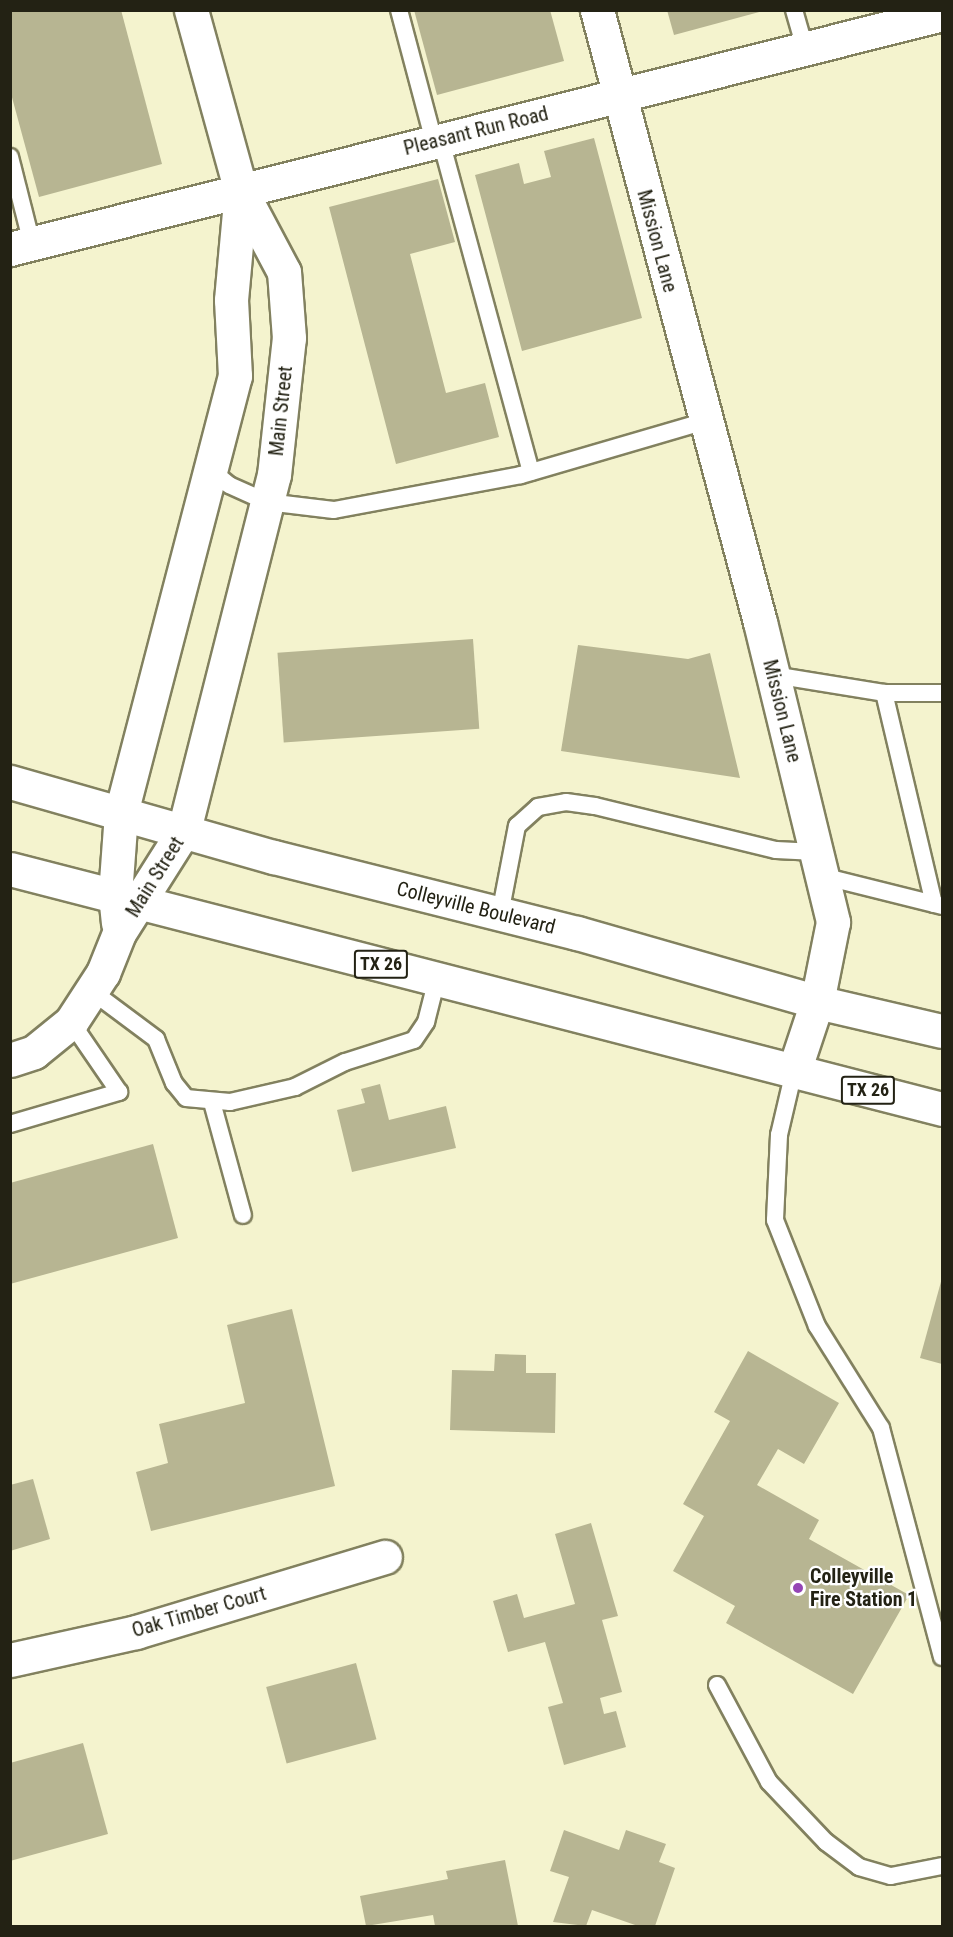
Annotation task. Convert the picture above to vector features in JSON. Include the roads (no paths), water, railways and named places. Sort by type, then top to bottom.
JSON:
[{"type":"street","name":"Main Street","points":[[129,898],[184,830],[274,475],[289,338],[284,272],[241,191],[191,10]]},
{"type":"street","name":"Mission Lane","points":[[597,10],[773,675],[833,922],[817,1002],[794,1071]]},
{"type":"street","name":"Pleasant Run Road","points":[[21,247],[805,48],[897,18],[942,14]]},
{"type":"street","name":"Main Street","points":[[93,992],[119,933],[129,898],[121,813],[235,376],[231,300],[241,191]]},
{"type":"street","name":"Colleyville Boulevard","points":[[10,782],[817,1002],[942,1031]]},
{"type":"street","name":"TX 26","points":[[10,869],[942,1109]]},
{"type":"street","points":[[10,1060],[34,1052],[71,1022],[93,992]]},
{"type":"street","name":"Oak Timber Court","points":[[10,1660],[136,1632],[385,1557]]},
{"type":"lane","points":[[399,10],[531,472]]},
{"type":"lane","points":[[794,10],[805,48]]},
{"type":"lane","points":[[10,157],[21,247]]},
{"type":"lane","points":[[212,471],[230,485],[267,502],[334,510],[531,472],[706,421]]},
{"type":"lane","points":[[773,675],[884,693],[942,693]]},
{"type":"lane","points":[[884,693],[938,905]]},
{"type":"lane","points":[[500,914],[517,826],[538,807],[566,802],[595,806],[776,850],[938,905]]},
{"type":"lane","points":[[93,992],[156,1039],[174,1083],[186,1098],[212,1102],[295,1087],[345,1062],[414,1040],[435,1000],[437,979]]},
{"type":"lane","points":[[10,1124],[119,1092],[71,1022]]},
{"type":"lane","points":[[794,1071],[779,1135],[774,1220],[817,1326],[882,1428],[942,1657]]},
{"type":"lane","points":[[212,1102],[243,1215]]},
{"type":"lane","points":[[717,1685],[769,1782],[826,1842],[859,1867],[891,1876],[942,1866]]},
{"type":"place","name":"Colleyville Fire Station 1","points":[[798,1588]]}]
